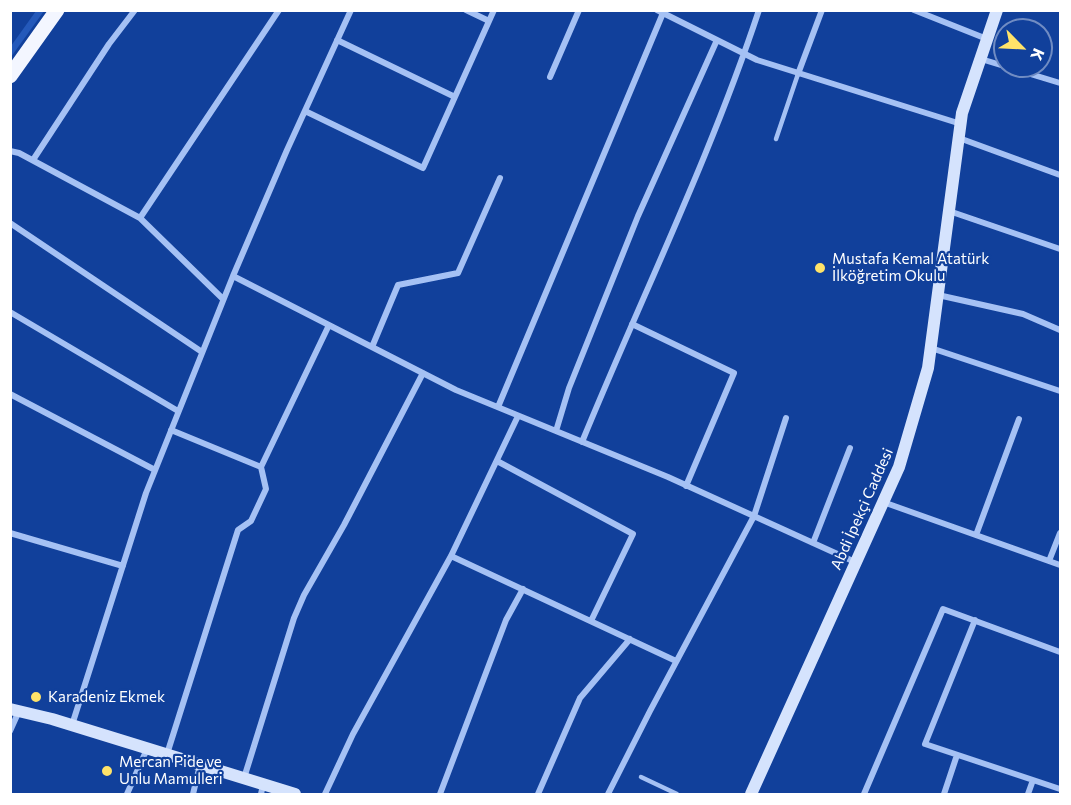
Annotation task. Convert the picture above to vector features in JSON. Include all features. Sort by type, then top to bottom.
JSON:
[{"type":"main road","points":[[10,76],[57,10]]},
{"type":"main road","name":"Abdi İpekçi Caddesi","points":[[751,795],[899,467],[928,368],[962,113],[998,10]]},
{"type":"main road","points":[[15,710],[72,725],[243,778],[262,790],[295,795]]},
{"type":"street","points":[[33,160],[109,44],[135,10]]},
{"type":"street","points":[[140,218],[279,10]]},
{"type":"street","points":[[72,725],[155,470],[178,411],[232,276],[351,10]]},
{"type":"street","points":[[466,10],[489,21]]},
{"type":"street","points":[[305,111],[423,168],[494,10]]},
{"type":"street","points":[[550,77],[579,10]]},
{"type":"street","points":[[582,442],[682,209],[744,54],[759,10]]},
{"type":"street","points":[[798,74],[822,10]]},
{"type":"street","points":[[914,10],[987,39]]},
{"type":"street","points":[[498,407],[660,12],[757,60],[961,124]]},
{"type":"street","points":[[337,40],[455,97]]},
{"type":"street","points":[[556,431],[569,388],[638,216],[717,40]]},
{"type":"street","points":[[981,59],[1060,83]]},
{"type":"street","points":[[959,138],[1060,175]]},
{"type":"street","points":[[10,151],[33,160],[140,218],[223,299]]},
{"type":"street","points":[[372,347],[398,285],[458,273],[500,178]]},
{"type":"street","points":[[949,211],[1060,249]]},
{"type":"street","points":[[10,223],[202,352]]},
{"type":"street","points":[[232,276],[456,390],[686,486],[855,562]]},
{"type":"street","points":[[938,295],[1023,314],[1060,330]]},
{"type":"street","points":[[10,312],[178,411]]},
{"type":"street","points":[[632,324],[735,373],[686,486]]},
{"type":"street","points":[[166,755],[238,530],[251,521],[266,489],[261,466],[329,325]]},
{"type":"street","points":[[931,348],[1060,391]]},
{"type":"street","points":[[243,778],[294,618],[304,595],[344,525],[423,373]]},
{"type":"street","points":[[10,394],[155,470]]},
{"type":"street","points":[[326,795],[353,734],[451,556],[519,416]]},
{"type":"street","points":[[608,795],[676,661],[754,516],[786,418]]},
{"type":"street","points":[[976,535],[1019,420]]},
{"type":"street","points":[[171,430],[261,466]]},
{"type":"street","points":[[813,543],[850,448]]},
{"type":"street","points":[[497,461],[633,534],[591,621]]},
{"type":"street","points":[[883,502],[1060,565]]},
{"type":"street","points":[[10,533],[123,566]]},
{"type":"street","points":[[1049,561],[1060,533]]},
{"type":"street","points":[[451,556],[676,661]]},
{"type":"street","points":[[441,795],[506,620],[523,589]]},
{"type":"street","points":[[864,795],[943,609],[1060,652]]},
{"type":"street","points":[[975,620],[925,744],[1060,789]]},
{"type":"street","points":[[538,795],[580,698],[630,639]]},
{"type":"street","points":[[10,731],[15,710]]},
{"type":"street","points":[[127,795],[147,748]]},
{"type":"street","points":[[944,795],[957,755]]},
{"type":"street","points":[[193,795],[200,765]]},
{"type":"street","points":[[1028,795],[1033,780]]},
{"type":"lane","points":[[776,139],[798,74]]},
{"type":"lane","points":[[641,777],[676,795]]},
{"type":"shaded area","points":[[36,11],[44,11],[11,57],[11,46]]},
{"type":"place","name":"Mustafa Kemal Atatürk İlköğretim Okulu","points":[[820,268]]},
{"type":"place","name":"Karadeniz Ekmek","points":[[36,697]]},
{"type":"place","name":"Mercan Pide ve Unlu Mamulleri","points":[[107,771]]}]
